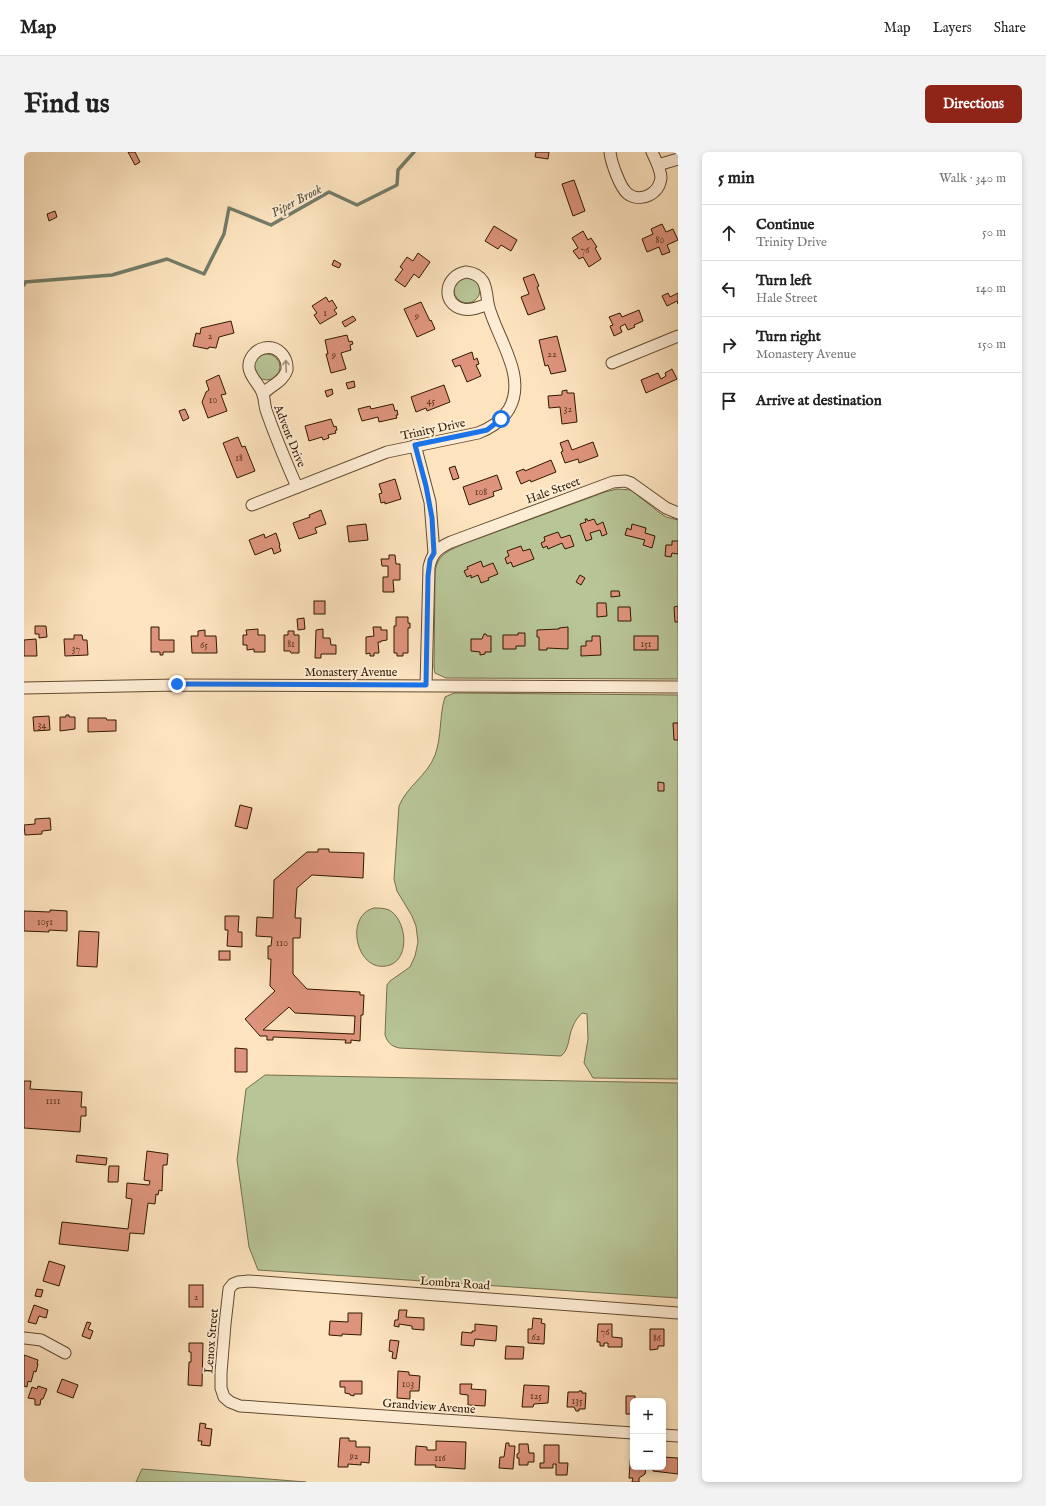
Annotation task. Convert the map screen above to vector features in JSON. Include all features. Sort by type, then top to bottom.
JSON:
[{"type":"street","points":[[610,152],[622,187],[628,194],[637,197],[646,196],[658,188],[661,179],[658,165],[652,152]]},
{"type":"street","points":[[658,165],[678,159]]},
{"type":"street","name":"Trinity Drive","points":[[252,505],[387,452],[487,430],[501,419],[511,406],[516,391],[515,376],[488,304]]},
{"type":"street","points":[[612,363],[678,336]]},
{"type":"street","name":"Advent Drive","points":[[263,394],[265,408],[297,487]]},
{"type":"street","points":[[415,445],[430,502],[434,553],[430,560],[428,576],[426,685]]},
{"type":"street","name":"Hale Street","points":[[434,553],[439,548],[451,542],[613,482],[625,481],[631,483],[666,508],[678,513]]},
{"type":"street","name":"Monastery Avenue","points":[[24,688],[170,684],[678,687]]},
{"type":"street","name":"Lombra Road","points":[[231,1286],[238,1282],[249,1281],[678,1313]]},
{"type":"street","name":"Lenox Street","points":[[225,1398],[221,1388],[221,1373],[229,1289],[231,1286]]},
{"type":"street","points":[[24,1338],[40,1340],[65,1353]]},
{"type":"street","name":"Grandview Avenue","points":[[225,1398],[240,1406],[630,1433]]},
{"type":"street","points":[[666,1435],[678,1436]]},
{"type":"green space","points":[[467,277],[476,281],[480,290],[476,299],[467,303],[458,299],[454,290],[458,281]]},
{"type":"green space","points":[[267,354],[276,358],[280,367],[276,376],[267,380],[258,376],[254,367],[258,358]]},
{"type":"green space","points":[[617,489],[631,490],[666,517],[678,520],[678,679],[446,678],[435,673],[435,574],[436,567],[441,557],[449,551],[466,543],[605,492]]},
{"type":"green space","points":[[454,693],[678,695],[678,1079],[593,1078],[584,1063],[588,1039],[587,1014],[582,1013],[571,1030],[566,1050],[561,1056],[399,1048],[390,1044],[387,1040],[385,1035],[387,985],[390,981],[410,967],[415,956],[418,942],[416,926],[412,916],[397,891],[394,879],[399,806],[407,793],[427,769],[435,755],[445,697]]},
{"type":"green space","points":[[374,908],[389,910],[395,915],[402,929],[404,938],[401,954],[397,961],[390,965],[379,966],[369,962],[362,954],[358,944],[357,932],[359,922],[364,913]]},
{"type":"green space","points":[[265,1075],[678,1083],[678,1298],[258,1270],[249,1247],[237,1160],[246,1089]]},
{"type":"green space","points":[[142,1469],[306,1482],[136,1482]]},
{"type":"building","points":[[128,152],[135,152],[140,162],[135,165]]},
{"type":"building","points":[[536,152],[549,152],[548,159],[535,157]]},
{"type":"building","points":[[574,180],[585,211],[573,216],[562,184]]},
{"type":"building","points":[[55,211],[57,217],[49,221],[47,214]]},
{"type":"building","points":[[662,224],[666,232],[673,229],[678,240],[667,245],[670,252],[662,255],[659,247],[647,252],[642,239],[653,234],[651,229]]},
{"type":"building","points":[[494,226],[517,240],[511,251],[501,245],[498,249],[485,241]]},
{"type":"building","points":[[583,231],[588,240],[591,238],[597,247],[595,248],[601,259],[589,267],[583,257],[579,259],[573,251],[578,248],[572,238]]},
{"type":"building","points":[[418,253],[430,262],[419,278],[414,274],[405,287],[395,280],[403,269],[400,267],[407,257],[413,261]]},
{"type":"building","points":[[334,260],[341,264],[339,268],[332,265]]},
{"type":"building","points":[[534,274],[545,309],[528,315],[521,297],[529,294],[523,278]]},
{"type":"building","points":[[668,293],[670,297],[678,293],[678,304],[677,301],[667,306],[662,296]]},
{"type":"building","points":[[326,297],[329,302],[332,300],[337,308],[334,310],[337,314],[320,324],[314,315],[317,313],[312,306]]},
{"type":"building","points":[[421,302],[435,329],[417,337],[404,309]]},
{"type":"building","points":[[639,310],[643,321],[634,325],[635,327],[628,330],[625,324],[620,327],[622,332],[614,336],[610,326],[613,325],[609,317],[620,313],[622,317]]},
{"type":"building","points":[[353,316],[356,320],[345,327],[342,322]]},
{"type":"building","points":[[231,321],[234,333],[219,337],[216,348],[209,347],[208,349],[193,346],[196,333],[200,334],[201,328]]},
{"type":"building","points":[[347,335],[349,342],[352,341],[353,344],[350,345],[351,350],[341,353],[346,369],[331,373],[326,354],[328,354],[325,340]]},
{"type":"building","points":[[557,336],[566,371],[551,374],[548,365],[545,366],[539,340]]},
{"type":"building","points":[[472,352],[474,360],[477,358],[479,364],[476,365],[481,376],[467,382],[460,365],[455,367],[452,360]]},
{"type":"building","points":[[672,369],[677,379],[646,393],[641,380],[658,373],[661,379],[666,376],[665,373]]},
{"type":"building","points":[[219,375],[226,394],[221,395],[227,411],[208,418],[202,402],[206,392],[209,390],[206,381]]},
{"type":"building","points":[[354,381],[355,387],[348,389],[346,383]]},
{"type":"building","points":[[444,385],[450,402],[427,411],[426,408],[416,412],[411,397]]},
{"type":"building","points":[[332,389],[333,394],[327,397],[325,391]]},
{"type":"building","points":[[567,390],[567,393],[574,393],[577,422],[562,424],[560,407],[549,408],[548,396],[562,395],[562,391]]},
{"type":"building","points":[[393,404],[395,411],[397,410],[397,418],[379,422],[378,417],[362,421],[358,409],[370,406],[371,409]]},
{"type":"building","points":[[185,409],[189,418],[183,421],[179,411]]},
{"type":"building","points":[[331,419],[334,427],[336,426],[336,433],[328,435],[329,438],[323,440],[322,437],[309,441],[305,426]]},
{"type":"building","points":[[238,437],[242,447],[245,446],[255,471],[237,478],[223,443]]},
{"type":"building","points":[[568,440],[572,450],[593,442],[598,456],[579,463],[578,459],[565,463],[561,452],[563,451],[560,443]]},
{"type":"building","points":[[551,460],[556,472],[531,482],[530,480],[521,484],[516,472],[524,469],[525,471]]},
{"type":"building","points":[[455,466],[459,478],[453,480],[449,468]]},
{"type":"building","points":[[497,475],[502,489],[493,492],[494,496],[469,505],[463,487]]},
{"type":"building","points":[[395,479],[401,499],[385,504],[385,502],[381,503],[379,494],[382,493],[379,484]]},
{"type":"building","points":[[321,510],[326,524],[315,528],[317,533],[299,539],[293,523],[310,517],[309,515]]},
{"type":"building","points":[[585,519],[588,521],[594,519],[597,525],[603,522],[607,534],[602,536],[600,530],[590,533],[592,539],[586,541],[580,524],[586,522]]},
{"type":"building","points":[[366,524],[368,540],[349,542],[347,526]]},
{"type":"building","points":[[632,524],[646,528],[645,533],[655,536],[652,548],[643,545],[645,540],[625,535],[627,528],[631,530]]},
{"type":"building","points":[[558,532],[561,538],[570,535],[574,546],[565,549],[562,543],[548,549],[547,546],[543,548],[541,543],[545,541],[544,537]]},
{"type":"building","points":[[276,533],[281,551],[274,554],[272,548],[255,555],[249,540],[264,534],[265,538]]},
{"type":"building","points":[[672,541],[678,541],[678,554],[672,553],[671,557],[665,556],[666,545],[672,545]]},
{"type":"building","points":[[521,546],[523,551],[530,549],[534,559],[513,567],[511,562],[507,564],[505,558],[509,556],[507,551]]},
{"type":"building","points":[[389,555],[395,555],[396,564],[400,564],[400,580],[393,580],[394,592],[383,592],[383,577],[388,577],[388,566],[382,566],[381,559],[389,559]]},
{"type":"building","points":[[481,561],[483,567],[493,563],[498,574],[481,583],[478,575],[471,578],[471,575],[467,577],[464,571],[468,569],[467,567]]},
{"type":"building","points":[[580,575],[585,578],[581,585],[576,582]]},
{"type":"building","points":[[611,591],[619,591],[620,596],[611,597]]},
{"type":"building","points":[[314,601],[325,601],[325,614],[314,614]]},
{"type":"building","points":[[597,603],[606,603],[607,616],[597,617]]},
{"type":"building","points":[[678,606],[678,622],[675,622],[674,607]]},
{"type":"building","points":[[618,607],[630,607],[631,621],[618,621]]},
{"type":"building","points":[[396,617],[408,617],[408,623],[410,623],[410,628],[408,628],[408,653],[403,653],[403,656],[397,656],[397,653],[394,653],[394,626],[396,626]]},
{"type":"building","points":[[304,618],[305,629],[298,630],[297,619]]},
{"type":"building","points":[[35,626],[46,626],[47,637],[39,638],[39,634],[35,634]]},
{"type":"building","points":[[151,627],[159,627],[159,640],[174,640],[174,652],[163,652],[163,655],[160,655],[160,652],[151,652]]},
{"type":"building","points":[[373,627],[381,627],[381,630],[387,630],[387,640],[378,642],[379,653],[374,653],[374,656],[370,656],[370,653],[366,654],[366,637],[374,636]]},
{"type":"building","points":[[568,627],[568,649],[547,648],[547,650],[539,650],[539,637],[537,637],[537,630]]},
{"type":"building","points":[[258,629],[258,635],[265,635],[265,652],[254,652],[254,649],[247,650],[247,645],[243,645],[243,635],[247,635],[246,630]]},
{"type":"building","points":[[323,629],[323,638],[330,638],[331,645],[336,645],[336,654],[321,654],[321,658],[315,658],[316,630]]},
{"type":"building","points":[[205,630],[205,636],[216,636],[217,653],[192,653],[191,636],[198,636],[198,631]]},
{"type":"building","points":[[288,631],[294,631],[294,635],[299,635],[299,653],[284,651],[284,635],[288,635]]},
{"type":"building","points":[[518,633],[525,633],[525,646],[516,646],[516,649],[503,649],[503,635],[518,635]]},
{"type":"building","points":[[484,634],[491,636],[491,652],[485,652],[485,654],[480,655],[480,652],[471,651],[471,639],[482,639]]},
{"type":"building","points":[[74,635],[82,635],[83,640],[87,640],[88,655],[65,656],[64,639],[74,639]]},
{"type":"building","points":[[592,636],[600,636],[601,655],[581,656],[581,646],[586,646],[586,641],[592,641]]},
{"type":"building","points":[[634,636],[658,636],[658,650],[634,650]]},
{"type":"building","points":[[36,639],[37,656],[24,656],[24,640]]},
{"type":"building","points":[[66,715],[69,715],[69,717],[75,717],[75,729],[60,731],[60,717],[66,717]]},
{"type":"building","points":[[49,716],[50,730],[34,731],[33,717]]},
{"type":"building","points":[[88,718],[106,718],[107,720],[116,720],[116,731],[88,732]]},
{"type":"building","points":[[673,723],[678,723],[678,740],[674,740]]},
{"type":"building","points":[[658,782],[664,783],[664,791],[658,791]]},
{"type":"building","points":[[240,805],[252,808],[247,829],[235,826]]},
{"type":"building","points":[[50,818],[51,830],[42,831],[42,834],[25,835],[24,825],[35,824],[35,819]]},
{"type":"building","points":[[318,849],[329,849],[329,852],[364,853],[363,878],[312,875],[297,888],[295,918],[301,918],[300,938],[293,938],[293,974],[307,989],[360,992],[360,995],[364,995],[363,1015],[361,1015],[360,1041],[351,1040],[351,1043],[345,1043],[346,1040],[273,1037],[273,1040],[267,1040],[267,1036],[260,1036],[245,1019],[275,991],[270,986],[271,959],[268,959],[268,946],[271,946],[272,937],[256,936],[257,917],[273,918],[274,880],[307,852],[318,852]],"holes":[[[289,1007],[295,1013],[355,1016],[354,1034],[263,1030]]]},
{"type":"building","points":[[50,910],[67,911],[67,931],[24,931],[24,911],[50,912]]},
{"type":"building","points":[[225,916],[239,916],[238,932],[242,932],[242,947],[227,946],[228,930],[225,930]]},
{"type":"building","points":[[79,931],[99,932],[97,967],[77,966]]},
{"type":"building","points":[[219,951],[230,951],[230,960],[219,960]]},
{"type":"building","points":[[235,1048],[247,1049],[247,1072],[235,1072]]},
{"type":"building","points":[[24,1081],[31,1081],[30,1089],[82,1092],[81,1107],[86,1107],[86,1116],[81,1116],[80,1132],[24,1128]]},
{"type":"building","points":[[147,1151],[168,1154],[167,1165],[163,1165],[162,1191],[159,1190],[158,1195],[156,1194],[155,1204],[148,1203],[144,1234],[130,1233],[128,1251],[59,1244],[62,1222],[128,1229],[132,1199],[126,1198],[127,1183],[149,1185],[150,1181],[144,1180]]},
{"type":"building","points":[[77,1155],[107,1158],[106,1165],[76,1162]]},
{"type":"building","points":[[109,1166],[119,1166],[118,1182],[108,1182]]},
{"type":"building","points":[[49,1261],[65,1266],[59,1286],[43,1281]]},
{"type":"building","points":[[189,1285],[203,1285],[203,1307],[189,1307]]},
{"type":"building","points":[[37,1289],[43,1290],[41,1297],[35,1296]]},
{"type":"building","points":[[34,1305],[48,1310],[46,1318],[39,1316],[36,1324],[28,1322]]},
{"type":"building","points":[[399,1310],[407,1310],[406,1317],[424,1318],[424,1330],[412,1329],[412,1326],[399,1324],[399,1327],[394,1326],[395,1320],[398,1320]]},
{"type":"building","points":[[348,1313],[362,1313],[361,1335],[329,1335],[330,1321],[348,1322]]},
{"type":"building","points":[[533,1318],[542,1319],[541,1323],[545,1324],[544,1344],[528,1343],[528,1329],[532,1329]]},
{"type":"building","points":[[87,1322],[91,1323],[88,1329],[93,1331],[90,1339],[82,1336]]},
{"type":"building","points":[[475,1324],[497,1326],[496,1341],[475,1339],[474,1346],[461,1345],[462,1332],[472,1333],[472,1331],[475,1331]]},
{"type":"building","points":[[598,1324],[612,1324],[612,1337],[622,1338],[622,1347],[608,1347],[608,1343],[604,1343],[604,1346],[600,1346],[600,1342],[597,1342]]},
{"type":"building","points":[[650,1329],[664,1329],[664,1346],[658,1346],[658,1349],[650,1350]]},
{"type":"building","points":[[390,1340],[399,1341],[396,1359],[392,1358],[393,1352],[389,1351]]},
{"type":"building","points":[[189,1343],[203,1343],[202,1386],[188,1385],[189,1362],[191,1362]]},
{"type":"building","points":[[506,1346],[524,1347],[523,1359],[505,1359]]},
{"type":"building","points":[[24,1355],[38,1360],[36,1372],[34,1371],[31,1382],[28,1381],[27,1387],[24,1386]]},
{"type":"building","points":[[398,1371],[409,1372],[409,1375],[420,1376],[419,1391],[410,1391],[410,1399],[397,1398]]},
{"type":"building","points":[[62,1379],[78,1385],[73,1398],[57,1392]]},
{"type":"building","points":[[340,1381],[362,1381],[362,1394],[354,1394],[354,1396],[345,1393],[345,1387],[340,1387]]},
{"type":"building","points":[[460,1384],[472,1384],[471,1389],[486,1390],[485,1406],[468,1405],[468,1395],[460,1394]]},
{"type":"building","points":[[524,1385],[549,1386],[548,1403],[534,1404],[533,1407],[522,1407]]},
{"type":"building","points":[[38,1386],[47,1389],[43,1399],[41,1399],[40,1405],[35,1405],[35,1399],[28,1398],[32,1387],[37,1389]]},
{"type":"building","points":[[579,1391],[586,1393],[585,1409],[579,1409],[579,1411],[576,1411],[574,1407],[567,1407],[568,1392]]},
{"type":"building","points":[[626,1396],[635,1396],[635,1398],[630,1398],[630,1414],[626,1414]]},
{"type":"building","points":[[200,1423],[206,1424],[205,1428],[212,1429],[210,1446],[201,1445],[202,1441],[198,1441]]},
{"type":"building","points":[[340,1438],[349,1438],[349,1441],[356,1441],[356,1447],[370,1447],[369,1463],[361,1462],[361,1465],[348,1464],[348,1467],[338,1467]]},
{"type":"building","points":[[436,1441],[466,1442],[465,1469],[435,1467],[436,1465],[415,1465],[416,1446],[427,1447],[427,1450],[436,1450]]},
{"type":"building","points":[[506,1443],[509,1443],[509,1446],[515,1446],[513,1469],[499,1468],[500,1457],[504,1457]]},
{"type":"building","points":[[519,1444],[528,1444],[529,1453],[534,1453],[534,1462],[528,1462],[528,1465],[519,1465],[519,1458],[517,1458],[517,1454],[519,1453]]},
{"type":"building","points":[[544,1445],[559,1445],[559,1463],[568,1463],[567,1475],[556,1475],[556,1464],[553,1464],[553,1468],[540,1468],[540,1463],[544,1463]]},
{"type":"building","points":[[666,1457],[678,1458],[678,1474],[653,1471],[666,1470]]},
{"type":"building","points":[[630,1464],[630,1470],[646,1470],[645,1474],[639,1478],[639,1482],[632,1482],[633,1478],[629,1478]]},
{"type":"waterway","name":"Piper Brook","points":[[24,285],[25,282],[112,275],[167,259],[204,274],[224,234],[229,208],[271,225],[329,192],[357,205],[397,185],[398,170],[414,152]]},
{"type":"route","points":[[177,684],[426,685],[428,567],[434,553],[430,502],[425,478],[415,445],[487,430],[501,419]]}]
